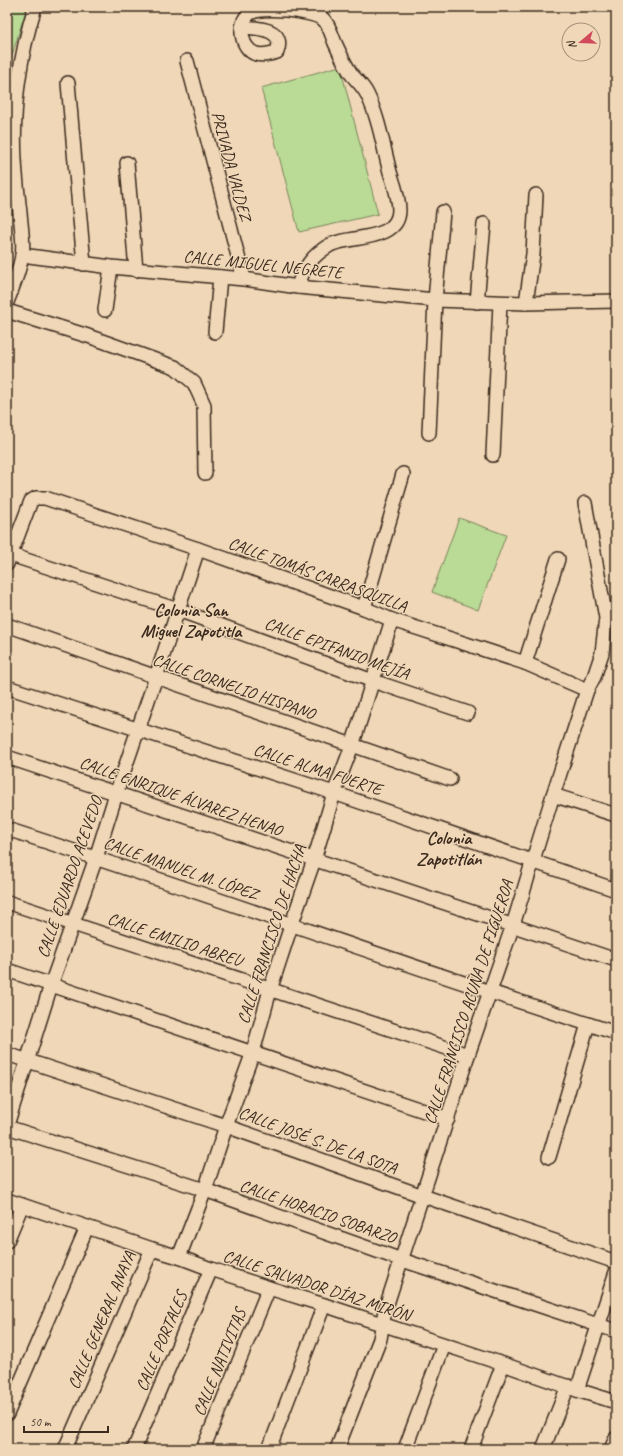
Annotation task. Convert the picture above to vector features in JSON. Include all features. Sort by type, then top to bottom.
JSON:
[{"type":"street","points":[[7,302],[15,284],[22,255],[22,236],[14,159],[15,115],[20,72],[29,25],[35,7]]},
{"type":"street","points":[[242,27],[245,18],[250,12],[262,10],[284,10],[313,15],[323,19],[342,58],[352,75],[360,83],[367,94],[376,118],[399,201],[399,217],[394,225],[381,233],[360,239],[339,242],[319,252],[308,264],[300,279],[298,287]]},
{"type":"street","name":"PRIVADA VALDEZ","points":[[186,61],[244,279]]},
{"type":"street","points":[[68,83],[84,264]]},
{"type":"street","points":[[127,163],[136,270]]},
{"type":"street","points":[[526,303],[533,254],[536,195]]},
{"type":"street","points":[[429,432],[435,300],[443,212]]},
{"type":"street","points":[[477,302],[484,224]]},
{"type":"street","name":"CALLE MIGUEL NEGRETE","points":[[22,255],[136,270],[244,279],[298,287],[435,300],[500,303],[616,301]]},
{"type":"street","points":[[105,310],[111,267]]},
{"type":"street","points":[[215,332],[220,277]]},
{"type":"street","points":[[493,455],[500,303]]},
{"type":"street","points":[[7,311],[88,336],[175,367],[190,379],[194,383],[204,405],[205,473]]},
{"type":"street","points":[[364,608],[403,474]]},
{"type":"street","name":"CALLE TOMÁS CARRASQUILLA","points":[[9,560],[31,501],[36,498],[45,498],[198,549],[364,608],[392,620],[525,664],[587,690]]},
{"type":"street","name":"CALLE FRANCISCO ACUÑA DE FIGUEROA","points":[[337,1449],[380,1339],[385,1310],[468,1056],[513,925],[587,690],[594,677],[602,653],[606,618],[585,503]]},
{"type":"street","name":"CALLE EDUARDO ACEVEDO","points":[[7,1126],[51,985],[74,924],[198,549]]},
{"type":"street","points":[[525,664],[558,559]]},
{"type":"street","name":"CALLE EPIFANIO MEJÍA","points":[[9,560],[178,610],[372,681],[468,713]]},
{"type":"street","name":"CALLE FRANCISCO DE HACHA","points":[[179,1256],[205,1190],[253,1052],[270,990],[314,860],[334,793],[352,746],[392,620]]},
{"type":"street","name":"CALLE CORNELIO HISPANO","points":[[7,626],[450,779]]},
{"type":"street","name":"CALLE ALMA FUERTE","points":[[7,687],[334,793],[616,890]]},
{"type":"street","name":"CALLE ENRIQUE ÁLVAREZ HENAO","points":[[7,757],[616,960]]},
{"type":"street","points":[[553,794],[616,815]]},
{"type":"street","name":"CALLE MANUEL M. LÓPEZ","points":[[7,829],[96,858],[291,926],[616,1034]]},
{"type":"street","name":"CALLE EMILIO ABREU","points":[[7,902],[468,1056]]},
{"type":"street","points":[[7,970],[448,1119]]},
{"type":"street","points":[[549,1157],[588,1024]]},
{"type":"street","name":"CALLE JOSÉ S. DE LA SOTA","points":[[7,1054],[27,1062],[226,1126],[423,1196],[616,1262]]},
{"type":"street","name":"CALLE HORACIO SOBARZO","points":[[7,1126],[205,1190],[402,1260],[616,1331]]},
{"type":"street","name":"CALLE SALVADOR DÍAZ MIRÓN","points":[[7,1200],[152,1250],[179,1256],[211,1269],[616,1402]]},
{"type":"street","points":[[7,1241],[22,1205]]},
{"type":"street","points":[[7,1414],[87,1227]]},
{"type":"street","name":"CALLE GENERAL ANAYA","points":[[65,1449],[152,1250]]},
{"type":"street","name":"CALLE PORTALES","points":[[134,1449],[211,1269]]},
{"type":"street","points":[[543,1449],[572,1388],[599,1325],[616,1272]]},
{"type":"street","name":"CALLE NATIVITAS","points":[[203,1449],[269,1288]]},
{"type":"street","points":[[268,1449],[324,1305]]},
{"type":"street","points":[[405,1449],[444,1345]]},
{"type":"street","points":[[471,1449],[503,1364]]},
{"type":"street","points":[[611,1449],[616,1438]]},
{"type":"green space","points":[[7,7],[27,7],[7,71]]},
{"type":"green space","points":[[340,66],[378,214],[299,232],[261,88]]},
{"type":"green space","points":[[459,518],[506,535],[478,610],[432,592]]},
{"type":"district","name":"Colonia San Miguel Zapotitla","points":[[191,620]]},
{"type":"district","name":"Colonia Zapotitlán","points":[[449,848]]}]
